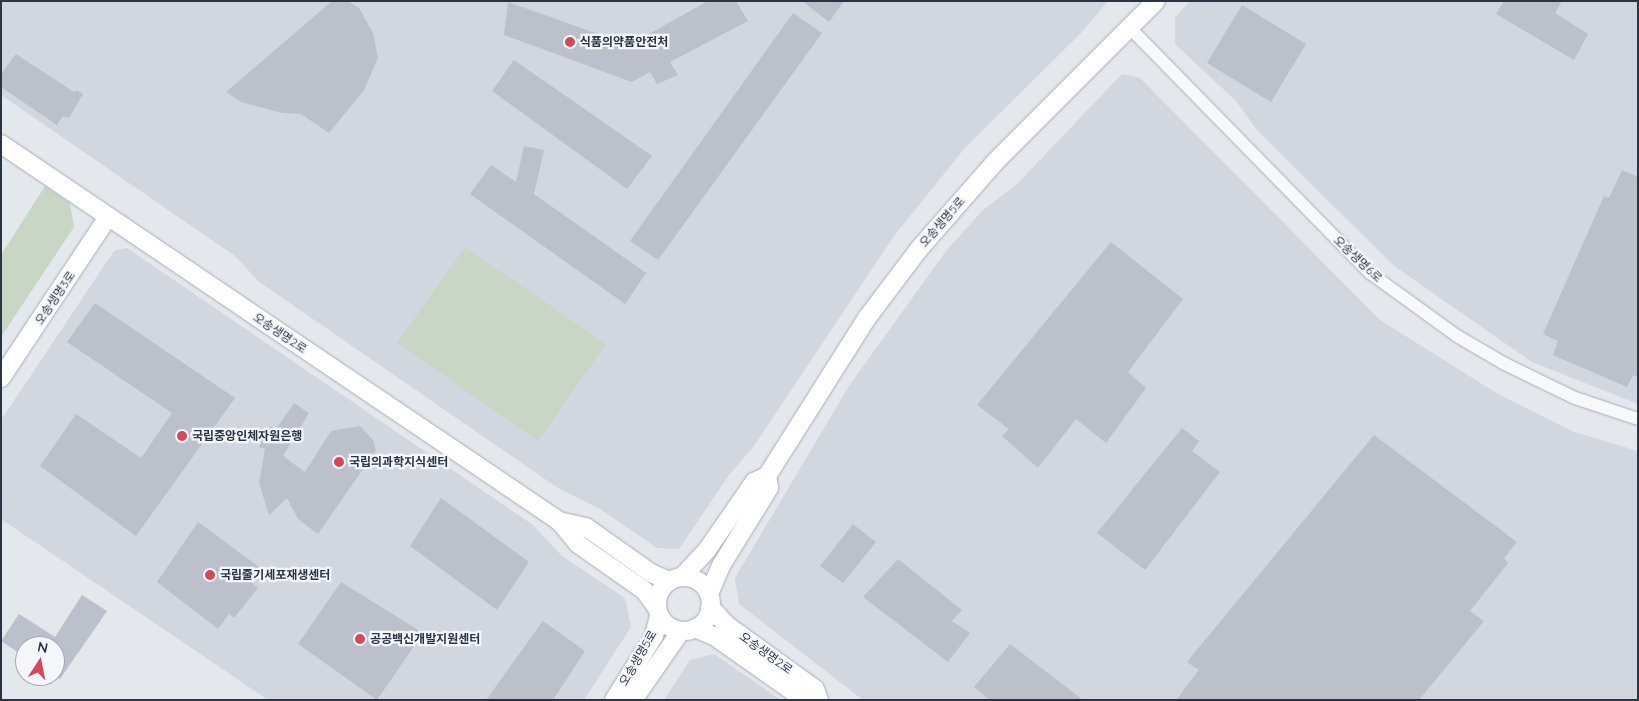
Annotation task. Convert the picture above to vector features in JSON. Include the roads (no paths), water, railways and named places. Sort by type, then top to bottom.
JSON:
[{"type":"street","name":"오송생명5로","points":[[676,579],[707,550],[754,482],[768,476],[867,318],[919,248],[996,161],[1156,1]]},
{"type":"street","name":"오송생명6로","points":[[1130,28],[1370,273],[1457,336],[1505,364],[1575,398],[1638,419]]},
{"type":"street","name":"오송생명2로","points":[[1,144],[560,521],[578,544],[645,591],[658,611]]},
{"type":"street","name":"오송생명3로","points":[[1,378],[108,217]]},
{"type":"street","name":"오송생명5로","points":[[710,601],[722,564],[770,488],[768,476]]},
{"type":"street","name":"오송생명2로","points":[[560,521],[586,527],[651,573],[676,579]]},
{"type":"street","points":[[676,579],[698,581],[710,601],[706,620],[688,630],[664,623],[658,611],[660,590],[676,579]]},
{"type":"street","name":"오송생명2로","points":[[710,601],[728,626],[815,689],[820,700]]},
{"type":"street","name":"오송생명5로","points":[[614,700],[654,636],[658,611]]},
{"type":"street","name":"오송생명5로","points":[[634,700],[688,630]]},
{"type":"street","name":"오송생명2로","points":[[688,630],[714,636],[805,700]]},
{"type":"place","name":"식품의약품안전처","points":[[570,42]]},
{"type":"place","name":"국립중앙인체자원은행","points":[[182,436]]},
{"type":"place","name":"국립의과학지식센터","points":[[339,462]]},
{"type":"place","name":"국립줄기세포재생센터","points":[[210,575]]},
{"type":"place","name":"공공백신개발지원센터","points":[[360,639]]}]
